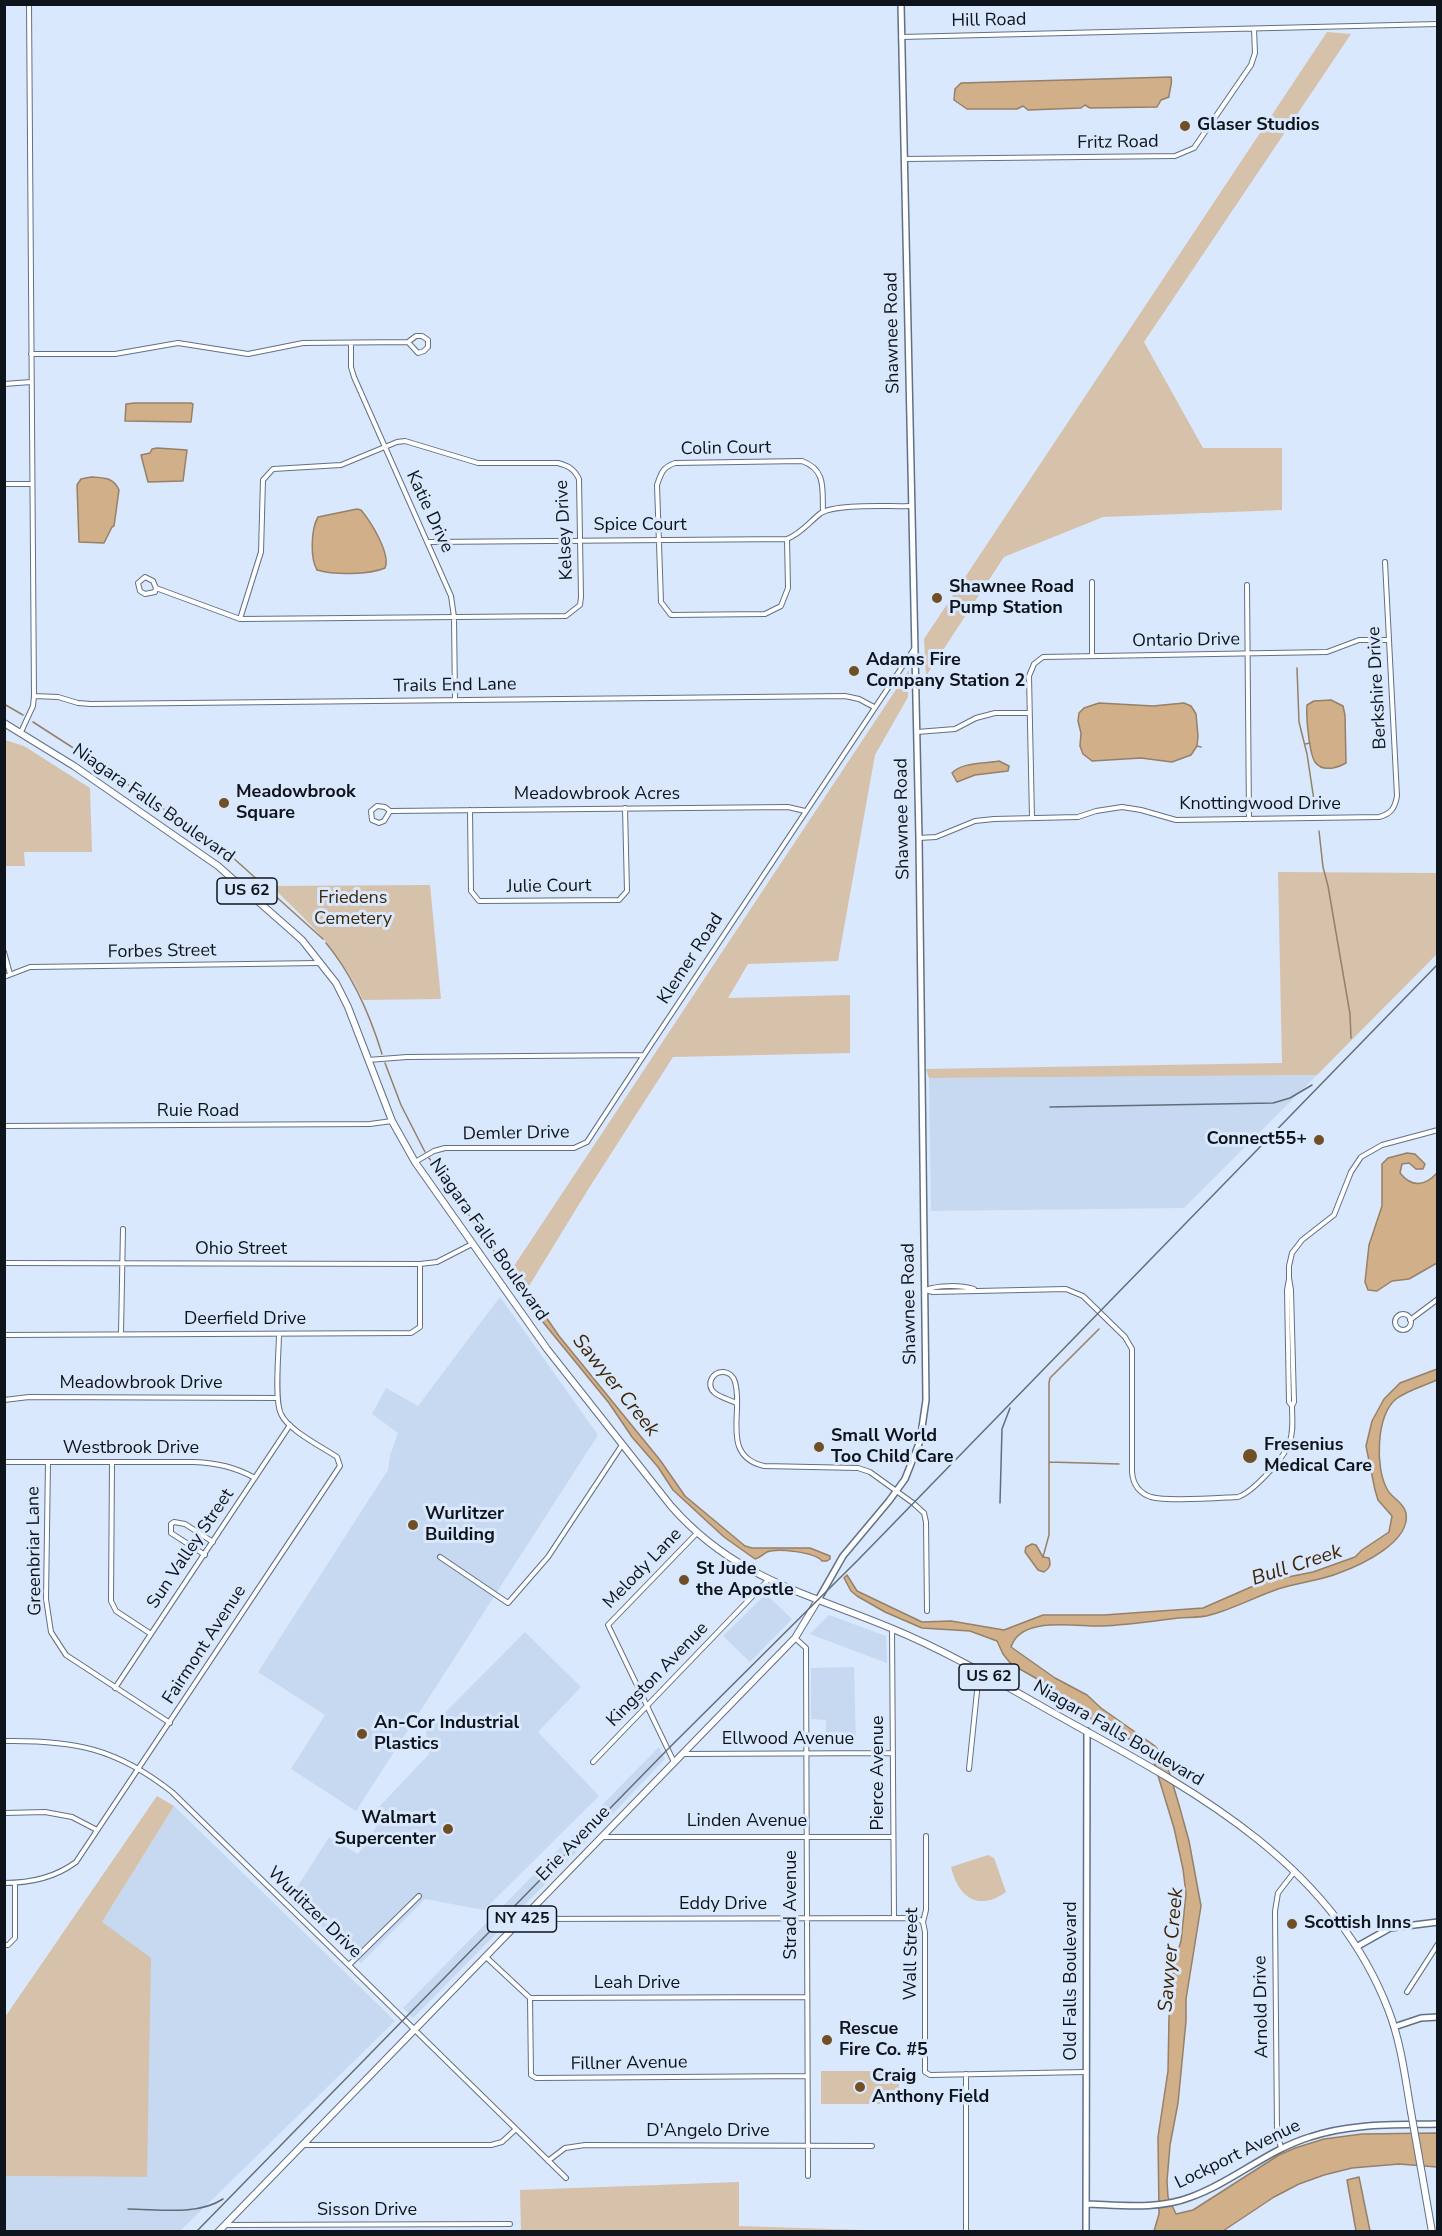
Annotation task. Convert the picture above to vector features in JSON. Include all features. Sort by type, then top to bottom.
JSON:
[{"type":"main road","name":"Shawnee Road","points":[[818,1600],[843,1556],[897,1490],[917,1454],[925,1417],[919,838],[901,4]]},
{"type":"main road","name":"Niagara Falls Boulevard","points":[[4,723],[74,766],[218,866],[302,940],[322,962],[348,1007],[392,1121],[415,1162],[547,1349],[671,1506],[697,1533],[736,1562],[768,1581],[927,1644],[1153,1768],[1240,1826],[1295,1871],[1329,1906],[1358,1946],[1380,1989],[1394,2027],[1432,2232]]},
{"type":"main road","name":"Erie Avenue","points":[[218,2232],[300,2145],[795,1638],[818,1600]]},
{"type":"main road","name":"Old Falls Boulevard","points":[[1086,2232],[1087,1731]]},
{"type":"main road","points":[[1358,1946],[1390,1928],[1437,1922]]},
{"type":"main road","points":[[1394,2027],[1421,2018],[1437,2017]]},
{"type":"main road","name":"Lockport Avenue","points":[[1086,2204],[1156,2205],[1174,2202],[1203,2192],[1281,2148],[1318,2134],[1349,2128],[1437,2124]]},
{"type":"street","points":[[21,732],[33,706],[34,696],[29,4]]},
{"type":"street","name":"Hill Road","points":[[902,37],[1437,24]]},
{"type":"street","name":"Fritz Road","points":[[904,159],[1175,156],[1194,148],[1251,65],[1255,53],[1254,29]]},
{"type":"street","points":[[31,354],[115,354],[178,344],[248,354],[303,344],[408,342],[416,336],[422,336],[428,340],[428,346],[424,351],[418,353],[408,342]]},
{"type":"street","name":"Katie Drive","points":[[351,343],[351,367],[451,596],[454,617],[454,699]]},
{"type":"street","points":[[4,384],[31,382]]},
{"type":"street","name":"Kelsey Drive","points":[[156,588],[155,592],[145,594],[140,591],[138,583],[145,577],[153,581],[156,588],[240,619],[566,616],[580,605],[581,597],[579,479],[575,471],[558,463],[478,463],[405,441],[341,465],[273,470],[263,480],[261,552],[240,619]]},
{"type":"street","name":"Colin Court","points":[[787,539],[788,588],[781,606],[765,614],[671,615],[661,602],[657,485],[661,473],[666,466],[675,463],[802,461],[813,465],[819,474],[822,482],[823,512]]},
{"type":"street","points":[[4,484],[32,484]]},
{"type":"street","points":[[787,539],[796,535],[823,512],[842,508],[911,506]]},
{"type":"street","name":"Spice Court","points":[[429,542],[787,539]]},
{"type":"street","name":"Berkshire Drive","points":[[1385,562],[1397,796],[1391,812]]},
{"type":"street","points":[[1092,582],[1092,656]]},
{"type":"street","points":[[1247,585],[1250,819]]},
{"type":"street","name":"Ontario Drive","points":[[1032,818],[1029,676],[1034,664],[1043,657],[1327,652],[1359,640],[1389,640]]},
{"type":"street","name":"Klemer Road","points":[[644,1055],[915,648]]},
{"type":"street","name":"Trails End Lane","points":[[34,696],[58,697],[91,704],[845,696],[859,699],[874,707]]},
{"type":"street","points":[[917,732],[955,729],[976,718],[995,713],[1030,713]]},
{"type":"street","name":"Meadowbrook Acres","points":[[390,811],[384,821],[379,823],[372,820],[371,811],[377,806],[385,807],[390,811],[788,807],[805,811]]},
{"type":"street","name":"Knottingwood Drive","points":[[919,838],[936,837],[975,821],[1078,817],[1096,811],[1122,807],[1176,820],[1379,817],[1391,812]]},
{"type":"street","name":"Julie Court","points":[[470,810],[471,891],[479,902],[619,900],[627,891],[625,808]]},
{"type":"street","points":[[4,952],[10,974]]},
{"type":"street","name":"Forbes Street","points":[[4,977],[30,967],[322,962]]},
{"type":"street","points":[[368,1060],[429,1057],[644,1055]]},
{"type":"street","name":"Demler Drive","points":[[415,1162],[434,1151],[445,1148],[574,1148],[587,1142],[644,1055]]},
{"type":"street","name":"Ruie Road","points":[[4,1126],[370,1124],[392,1121]]},
{"type":"street","points":[[925,1290],[968,1287],[975,1290],[1066,1289],[1076,1291],[1125,1337],[1132,1353],[1133,1480],[1139,1489],[1151,1497],[1160,1498],[1231,1497],[1248,1492],[1257,1486],[1289,1445],[1292,1432],[1294,1402],[1289,1278],[1290,1259],[1296,1246],[1334,1215],[1351,1172],[1361,1157],[1382,1145],[1437,1130]]},
{"type":"street","points":[[121,1334],[123,1229]]},
{"type":"street","name":"Ohio Street","points":[[4,1263],[420,1264],[437,1262],[472,1244]]},
{"type":"street","name":"Deerfield Drive","points":[[4,1335],[411,1333],[420,1327],[420,1264]]},
{"type":"street","points":[[1410,1320],[1407,1316],[1400,1315],[1396,1318],[1395,1323],[1399,1329],[1404,1330],[1410,1325],[1410,1320],[1437,1299]]},
{"type":"street","points":[[279,1334],[278,1398],[280,1414],[290,1425]]},
{"type":"street","points":[[736,1403],[712,1391],[710,1386],[716,1374],[722,1371],[729,1373],[735,1380],[738,1446],[754,1463],[764,1467],[858,1468],[870,1472],[921,1509],[926,1516],[927,1611]]},
{"type":"street","name":"Meadowbrook Drive","points":[[4,1400],[29,1397],[278,1398]]},
{"type":"street","name":"Sun Valley Street","points":[[115,1688],[290,1425]]},
{"type":"street","name":"Fairmont Avenue","points":[[4,1883],[15,1883],[62,1872],[76,1862],[340,1466],[337,1457],[290,1425]]},
{"type":"street","points":[[440,1557],[508,1603],[548,1557],[622,1445]]},
{"type":"street","name":"Westbrook Drive","points":[[4,1462],[216,1463],[238,1469],[255,1478]]},
{"type":"street","name":"Greenbriar Lane","points":[[48,1462],[46,1599],[51,1632],[66,1655],[170,1723]]},
{"type":"street","points":[[112,1462],[111,1601],[116,1611],[150,1634]]},
{"type":"street","points":[[204,1555],[171,1533],[171,1524],[182,1522],[213,1542]]},
{"type":"street","name":"Melody Lane","points":[[646,1705],[608,1625],[697,1533]]},
{"type":"street","name":"Kingston Avenue","points":[[593,1762],[768,1581]]},
{"type":"street","name":"Pierce Avenue","points":[[892,1629],[894,1918]]},
{"type":"street","name":"Strad Avenue","points":[[795,1638],[806,1648],[808,2176]]},
{"type":"street","points":[[969,1769],[979,1672]]},
{"type":"street","points":[[646,1705],[674,1762]]},
{"type":"street","name":"Wurlitzer Drive","points":[[4,1741],[43,1741],[96,1749],[139,1768],[172,1792],[566,2178]]},
{"type":"street","name":"Ellwood Avenue","points":[[683,1754],[893,1753]]},
{"type":"street","points":[[4,1813],[45,1812],[72,1817],[97,1830]]},
{"type":"street","name":"Linden Avenue","points":[[602,1837],[893,1836]]},
{"type":"street","name":"Wall Street","points":[[926,1836],[926,1910],[923,1922],[925,1932],[925,2072],[930,2075],[966,2074]]},
{"type":"street","name":"Arnold Drive","points":[[1281,2148],[1276,2131],[1275,1905],[1280,1889],[1295,1871]]},
{"type":"street","points":[[4,1945],[8,1945],[15,1938],[15,1883]]},
{"type":"street","points":[[349,1965],[419,1896]]},
{"type":"street","name":"Eddy Drive","points":[[521,1919],[917,1918],[923,1922]]},
{"type":"street","points":[[1407,1992],[1437,1944]]},
{"type":"street","points":[[485,1956],[530,1998]]},
{"type":"street","name":"Leah Drive","points":[[530,1998],[806,1997]]},
{"type":"street","name":"Fillner Avenue","points":[[530,1998],[531,2075],[536,2078],[807,2076]]},
{"type":"street","points":[[966,2232],[966,2074],[1087,2072]]},
{"type":"street","points":[[300,2145],[492,2145],[502,2142],[516,2129]]},
{"type":"street","name":"D'Angelo Drive","points":[[548,2161],[565,2148],[585,2145],[872,2146]]},
{"type":"street","name":"Sisson Drive","points":[[224,2225],[510,2223]]},
{"type":"shaded area","points":[[1171,77],[1169,97],[1161,100],[1157,107],[1090,108],[1085,105],[1081,108],[1028,110],[1023,106],[1017,109],[967,109],[954,100],[955,89],[961,83]]},
{"type":"shaded area","points":[[191,403],[193,404],[191,422],[125,421],[126,404]]},
{"type":"shaded area","points":[[157,448],[187,450],[183,481],[148,482],[141,455]]},
{"type":"shaded area","points":[[91,477],[111,480],[119,490],[114,526],[104,543],[79,542],[77,485],[81,479]]},
{"type":"shaded area","points":[[357,509],[365,515],[379,538],[385,555],[385,568],[351,574],[317,570],[312,544],[318,517]]},
{"type":"shaded area","points":[[1331,700],[1343,706],[1346,763],[1338,767],[1323,768],[1315,762],[1311,751],[1307,705],[1314,701]]},
{"type":"shaded area","points":[[1099,703],[1153,706],[1184,703],[1191,706],[1196,714],[1197,746],[1191,755],[1172,762],[1141,758],[1092,761],[1083,754],[1080,746],[1081,733],[1078,721],[1079,713],[1084,708]]},
{"type":"shaded area","points":[[999,761],[1009,766],[1008,771],[975,775],[957,782],[952,773],[967,765]]},
{"type":"shaded area","points":[[1317,1075],[1184,1208],[931,1211],[929,1078]]},
{"type":"shaded area","points":[[1407,1153],[1415,1154],[1425,1164],[1423,1169],[1416,1169],[1409,1163],[1402,1164],[1400,1173],[1409,1181],[1423,1183],[1437,1173],[1437,1263],[1409,1279],[1392,1281],[1377,1291],[1368,1290],[1365,1282],[1369,1245],[1382,1206],[1382,1164],[1388,1158]]},
{"type":"shaded area","points":[[501,1252],[559,1336],[660,1460],[685,1496],[745,1546],[810,1548],[830,1556],[830,1559],[822,1561],[812,1555],[779,1550],[767,1552],[755,1559],[724,1537],[673,1490],[609,1403],[538,1316],[497,1255]]},
{"type":"shaded area","points":[[500,1297],[598,1435],[356,1811],[291,1769],[325,1715],[258,1672],[388,1470],[398,1433],[372,1414],[386,1388],[418,1406]]},
{"type":"shaded area","points":[[1437,1369],[1437,1380],[1396,1399],[1384,1417],[1379,1456],[1383,1480],[1387,1489],[1406,1513],[1401,1533],[1383,1551],[1332,1576],[1278,1589],[1210,1615],[1140,1623],[1038,1627],[1026,1630],[1017,1637],[1011,1647],[1055,1678],[1087,1695],[1101,1708],[1155,1746],[1166,1761],[1179,1805],[1189,1841],[1201,1906],[1186,1999],[1178,2103],[1170,2145],[1167,2181],[1168,2197],[1176,2214],[1193,2210],[1279,2155],[1324,2139],[1362,2134],[1437,2133],[1437,2167],[1399,2164],[1352,2168],[1299,2184],[1274,2197],[1223,2231],[1154,2231],[1159,2214],[1158,2137],[1168,2071],[1169,2017],[1174,1964],[1181,1941],[1186,1894],[1174,1828],[1152,1756],[1144,1747],[1088,1717],[1063,1699],[1053,1688],[1011,1664],[997,1641],[970,1631],[922,1628],[885,1612],[857,1596],[851,1591],[844,1578],[847,1575],[857,1591],[922,1622],[951,1621],[1004,1630],[1043,1615],[1104,1615],[1203,1608],[1268,1581],[1313,1572],[1355,1557],[1389,1532],[1392,1516],[1378,1500],[1366,1446],[1372,1421],[1384,1399],[1400,1383]]},
{"type":"shaded area","points":[[1036,1545],[1043,1557],[1049,1558],[1050,1566],[1044,1572],[1038,1570],[1025,1552],[1026,1547]]},
{"type":"shaded area","points":[[766,1594],[792,1619],[750,1662],[723,1636]]},
{"type":"shaded area","points":[[829,1615],[886,1636],[887,1663],[810,1634]]},
{"type":"shaded area","points":[[525,1632],[581,1687],[538,1732],[599,1796],[484,1910],[425,1899],[361,1963],[291,1897],[329,1837],[358,1854],[378,1824],[378,1808],[429,1754],[426,1732]]},
{"type":"shaded area","points":[[854,1667],[856,1745],[826,1744],[826,1720],[811,1719],[811,1668]]},
{"type":"shaded area","points":[[659,1747],[665,1759],[564,1865],[554,1854]]},
{"type":"shaded area","points":[[174,1806],[395,2021],[180,2231],[5,2232],[5,2176],[147,2177],[102,1922]]},
{"type":"shaded area","points":[[549,1859],[559,1870],[413,2018],[403,2008]]},
{"type":"shaded area","points":[[1359,2177],[1370,2231],[1356,2231],[1347,2180]]},
{"type":"green space","points":[[1327,32],[1351,34],[1144,342],[1203,448],[1282,448],[1282,510],[1103,517],[1004,557],[926,676],[924,639]]},
{"type":"green space","points":[[909,670],[908,697],[875,755],[838,961],[748,964],[728,998],[850,995],[850,1053],[673,1057],[526,1291],[512,1269]]},
{"type":"green space","points":[[5,740],[24,746],[90,788],[92,852],[24,852],[25,866],[5,866]]},
{"type":"green space","points":[[1278,872],[1437,873],[1437,954],[1317,1075],[929,1078],[926,1069],[1282,1063]]},
{"type":"green space","name":"Friedens Cemetery","points":[[430,885],[441,999],[363,1000],[345,967],[323,938],[271,886]]},
{"type":"green space","points":[[157,1796],[174,1806],[102,1922],[151,1958],[147,2177],[5,2176],[5,2017]]},
{"type":"green space","points":[[988,1855],[994,1858],[1006,1892],[987,1901],[978,1901],[964,1893],[954,1878],[951,1867]]},
{"type":"green space","name":"Craig Anthony Field","points":[[821,2071],[899,2071],[899,2104],[821,2104]]},
{"type":"green space","points":[[739,2182],[739,2226],[893,2231],[521,2231],[520,2190]]},
{"type":"waterway","points":[[1297,668],[1299,722],[1307,754],[1315,807]]},
{"type":"waterway","name":"Sawyer Creek","points":[[4,704],[23,715]]},
{"type":"waterway","name":"Sawyer Creek","points":[[33,722],[78,751]]},
{"type":"waterway","points":[[1305,744],[1310,743]]},
{"type":"waterway","points":[[1197,746],[1201,747]]},
{"type":"waterway","name":"Sawyer Creek","points":[[85,756],[142,794]]},
{"type":"waterway","name":"Sawyer Creek","points":[[148,798],[224,851]]},
{"type":"waterway","points":[[1319,831],[1323,867],[1350,1014],[1351,1038]]},
{"type":"waterway","name":"Sawyer Creek","points":[[230,855],[323,939]]},
{"type":"waterway","name":"Sawyer Creek","points":[[326,943],[344,968],[359,996],[382,1054]]},
{"type":"waterway","name":"Sawyer Creek","points":[[385,1063],[401,1105],[425,1152]]},
{"type":"waterway","name":"Sawyer Creek","points":[[429,1158],[497,1255]]},
{"type":"waterway","points":[[1043,1557],[1049,1535],[1050,1378],[1099,1329]]},
{"type":"waterway","points":[[1049,1462],[1119,1464]]},
{"type":"railway","points":[[196,2232],[668,1749],[858,1560],[1438,964]]},
{"type":"railway","points":[[1050,1107],[1273,1103],[1290,1098],[1312,1085]]},
{"type":"railway","points":[[1000,1503],[1002,1429],[1010,1408]]},
{"type":"railway","points":[[128,2209],[189,2210],[223,2199]]},
{"type":"place","name":"Glaser Studios","points":[[1185,126]]},
{"type":"place","name":"Shawnee Road Pump Station","points":[[937,598]]},
{"type":"place","name":"Adams Fire Company Station 2","points":[[854,671]]},
{"type":"place","name":"Meadowbrook Square","points":[[224,803]]},
{"type":"place","name":"Connect55+","points":[[1319,1140]]},
{"type":"place","name":"Small World Too Child Care","points":[[819,1447]]},
{"type":"place","name":"Fresenius Medical Care","points":[[1250,1456]]},
{"type":"place","name":"Wurlitzer Building","points":[[413,1525]]},
{"type":"place","name":"St Jude the Apostle","points":[[684,1580]]},
{"type":"place","name":"An-Cor Industrial Plastics","points":[[362,1734]]},
{"type":"place","name":"Walmart Supercenter","points":[[448,1829]]},
{"type":"place","name":"Scottish Inns","points":[[1292,1924]]},
{"type":"place","name":"Rescue Fire Co. #5","points":[[827,2040]]},
{"type":"place","name":"Craig Anthony Field","points":[[860,2087]]},
{"type":"water label","name":"Bull Creek","points":[[1297,1566]]}]
